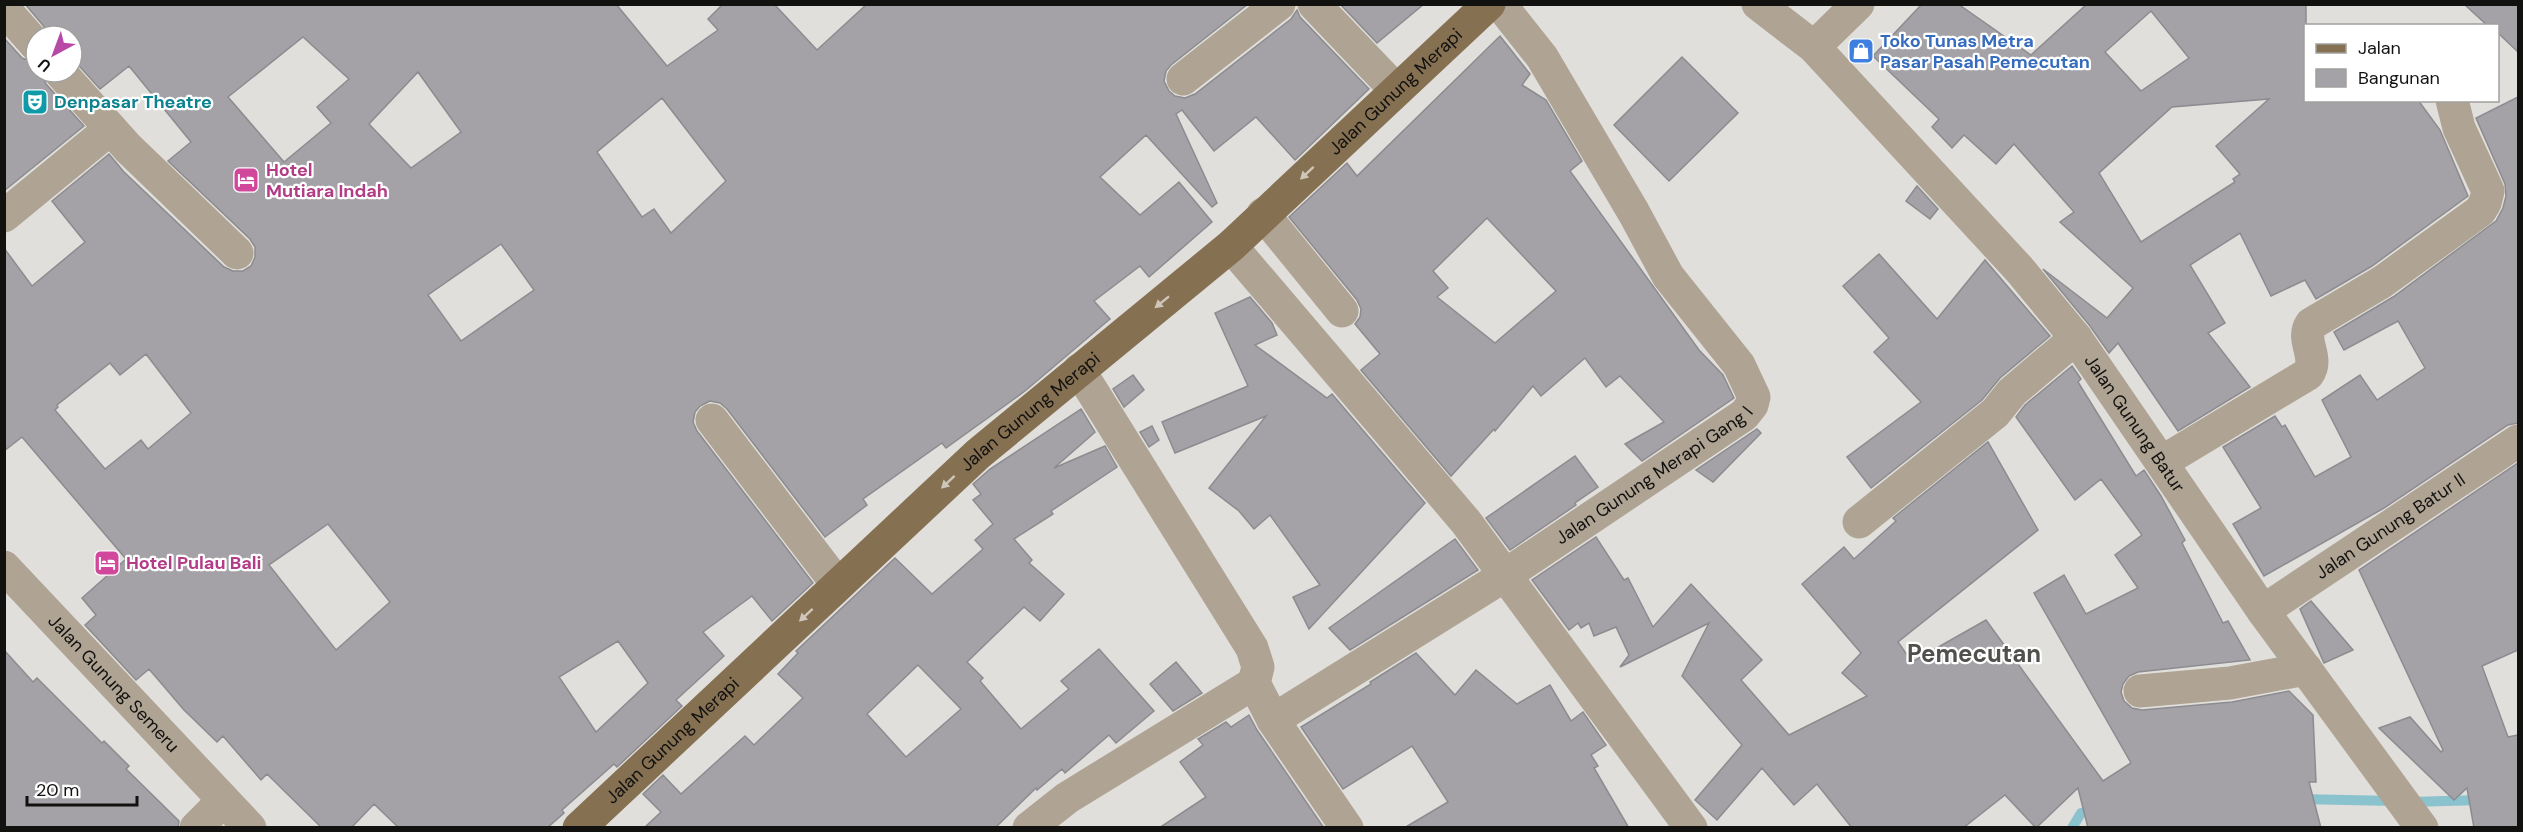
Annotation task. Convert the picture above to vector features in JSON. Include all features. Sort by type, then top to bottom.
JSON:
[{"type":"main road","name":"Jalan Gunung Merapi","points":[[579,828],[978,454],[1231,246],[1489,4]]},
{"type":"street","points":[[1183,79],[1279,4]]},
{"type":"street","points":[[1314,4],[1396,90]]},
{"type":"street","name":"Jalan Gunung Merapi Gang I","points":[[1272,720],[1504,576],[1744,415],[1752,405],[1754,397],[1739,365],[1668,276],[1634,213],[1542,57],[1500,4]]},
{"type":"street","name":"Jalan Gunung Batur","points":[[1758,4],[1814,47],[2019,269],[2076,338],[2264,611],[2422,828]]},
{"type":"street","points":[[1814,47],[1858,4]]},
{"type":"street","points":[[4,9],[24,32]]},
{"type":"street","points":[[71,84],[110,129],[237,254]]},
{"type":"street","points":[[2162,462],[2308,374],[2313,363],[2307,336],[2307,330],[2311,324],[2382,282],[2480,211],[2488,191],[2459,128],[2452,102]]},
{"type":"street","points":[[4,216],[110,129]]},
{"type":"street","points":[[1263,214],[1342,311]]},
{"type":"street","points":[[1231,246],[1439,490],[1691,828]]},
{"type":"street","points":[[1859,522],[1995,413],[2012,392],[2076,338]]},
{"type":"street","points":[[1079,370],[1252,648],[1258,667],[1254,683],[1272,720],[1347,828]]},
{"type":"street","points":[[712,420],[838,585]]},
{"type":"street","name":"Jalan Gunung Batur II","points":[[2264,611],[2518,441]]},
{"type":"street","name":"Jalan Gunung Semeru","points":[[4,567],[250,828]]},
{"type":"street","points":[[2140,691],[2230,683],[2306,669]]},
{"type":"street","points":[[1029,828],[1067,798],[1254,683]]},
{"type":"street","points":[[196,828],[223,801]]},
{"type":"building","points":[[25,4],[616,4],[667,66],[718,30],[708,19],[723,4],[774,4],[817,50],[867,4],[1248,4],[1171,65],[1166,71],[1164,81],[1169,91],[1175,96],[1185,98],[1195,94],[1291,19],[1297,10],[1300,17],[1369,89],[1295,160],[1256,117],[1214,151],[1182,110],[1176,114],[1217,203],[1212,207],[1146,135],[1100,177],[1140,215],[1179,182],[1212,222],[1149,277],[1140,266],[1094,301],[1110,319],[1025,391],[946,448],[942,443],[863,499],[867,505],[825,537],[727,409],[720,403],[710,401],[700,406],[695,412],[693,422],[697,431],[813,583],[772,621],[752,596],[703,632],[724,656],[676,700],[682,706],[617,767],[614,764],[562,810],[564,813],[547,828],[399,828],[374,804],[351,828],[322,828],[267,774],[261,780],[223,736],[217,742],[184,710],[149,669],[136,680],[85,625],[96,615],[82,598],[126,559],[22,437],[4,451],[4,248],[32,286],[85,242],[52,201],[109,154],[124,172],[224,267],[233,271],[243,271],[251,266],[255,257],[255,247],[250,239],[168,161],[191,142],[129,66],[100,89],[84,71],[84,24],[42,24]],"holes":[[[303,37],[349,79],[317,107],[331,123],[284,162],[228,97]],[[418,72],[461,132],[411,168],[369,124]],[[662,98],[726,181],[671,233],[654,209],[642,217],[597,152]],[[501,244],[534,290],[461,341],[428,295]],[[146,354],[191,413],[148,449],[141,440],[105,469],[55,410],[57,405],[110,363],[120,375]],[[328,524],[390,602],[336,650],[269,565]],[[618,641],[648,683],[596,732],[559,677]]]},
{"type":"building","points":[[1340,4],[1424,4],[1377,43]]},
{"type":"building","points":[[1922,4],[1958,4],[2031,55],[2087,4],[2306,4],[2304,102],[2419,102],[2440,130],[2468,196],[2372,266],[2316,299],[2305,280],[2271,296],[2240,233],[2190,265],[2225,323],[2208,333],[2250,387],[2178,431],[2118,343],[2109,353],[2043,269],[2107,318],[2133,288],[2060,222],[2074,212],[2014,144],[1996,164],[1964,135],[1952,148],[1932,127],[1939,119],[1873,56]],"holes":[[[2151,11],[2189,58],[2141,91],[2105,52]],[[2269,99],[2216,146],[2240,174],[2233,179],[2235,182],[2141,242],[2099,173],[2172,107]]]},
{"type":"building","points":[[2464,4],[2518,4],[2518,52],[2499,34],[2499,24],[2486,24]]},
{"type":"building","points":[[1500,36],[1530,74],[1522,85],[1546,100],[1582,161],[1570,171],[1699,350],[1723,375],[1734,398],[1642,461],[1625,444],[1664,422],[1620,376],[1606,387],[1585,358],[1541,396],[1533,386],[1495,431],[1494,429],[1451,476],[1361,370],[1380,354],[1355,324],[1360,317],[1361,309],[1357,300],[1289,217],[1347,163],[1357,176]],"holes":[[[1487,218],[1556,291],[1495,343],[1437,297],[1448,288],[1433,271]]]},
{"type":"building","name":"Denpasar Theatre","points":[[4,38],[24,59],[24,84],[46,84],[84,126],[4,191]]},
{"type":"building","points":[[1682,57],[1738,113],[1669,181],[1614,125]]},
{"type":"building","points":[[2518,97],[2518,423],[2508,425],[2384,508],[2264,576],[2233,524],[2261,508],[2223,447],[2275,416],[2282,427],[2285,425],[2315,477],[2351,457],[2322,400],[2360,375],[2377,400],[2425,368],[2398,321],[2344,350],[2334,332],[2393,297],[2496,221],[2506,196],[2505,184],[2476,118]]},
{"type":"building","points":[[1917,186],[1938,209],[1930,219],[1906,201]]},
{"type":"building","points":[[1879,254],[1937,319],[1985,260],[2050,336],[2000,378],[1982,400],[1871,488],[1847,457],[1921,402],[1874,352],[1889,338],[1843,286]]},
{"type":"building","points":[[1250,297],[1272,323],[1277,335],[1255,345],[1327,398],[1332,394],[1425,503],[1309,629],[1293,597],[1320,585],[1270,515],[1254,529],[1239,511],[1209,488],[1266,416],[1175,453],[1162,422],[1248,386],[1215,313]]},
{"type":"building","points":[[2072,366],[2081,379],[2078,382],[2136,476],[2144,470],[2161,496],[2185,540],[2182,543],[2223,623],[2228,621],[2250,660],[2138,672],[2129,676],[2123,684],[2121,692],[2124,701],[2132,708],[2142,710],[2232,702],[2289,691],[2313,715],[2316,782],[2309,782],[2321,828],[2088,828],[2078,788],[2036,828],[2005,795],[1963,828],[1852,828],[1817,784],[1794,805],[1762,768],[1717,820],[1695,800],[1742,745],[1682,676],[1709,623],[1620,667],[1629,655],[1616,627],[1594,636],[1589,623],[1581,628],[1578,623],[1569,630],[1532,580],[1596,537],[1624,580],[1628,578],[1653,627],[1691,584],[1762,660],[1741,680],[1789,735],[1867,696],[1842,673],[1861,653],[1802,584],[1844,547],[1854,559],[1896,521],[1893,518],[1988,442],[2038,530],[1898,642],[1912,662],[1986,620],[2103,781],[2131,763],[2034,593],[2064,575],[2086,614],[2138,588],[2115,555],[2142,535],[2101,479],[2075,500],[2016,417],[2025,405]]},
{"type":"building","points":[[1133,375],[1144,390],[1124,407],[1113,389]]},
{"type":"building","points":[[1081,409],[1095,432],[1054,468],[1105,446],[1117,467],[1051,511],[1053,514],[1014,539],[1032,560],[1029,563],[1064,594],[1040,621],[1024,607],[967,662],[983,678],[980,681],[1021,729],[1069,689],[1061,681],[1099,649],[1154,711],[1116,743],[1109,735],[1065,773],[1062,769],[1037,790],[1036,788],[995,828],[644,828],[661,812],[643,794],[663,775],[681,794],[745,736],[754,745],[803,698],[778,674],[798,653],[796,651],[895,558],[932,594],[983,549],[975,540],[993,524],[973,500],[981,494],[973,484],[990,469]],"holes":[[[918,665],[961,709],[906,757],[867,714]]]},
{"type":"building","points":[[1152,426],[1159,440],[1149,447],[1140,432]]},
{"type":"building","points":[[1757,429],[1761,433],[1713,482],[1696,470]]},
{"type":"building","points":[[1575,456],[1598,487],[1575,503],[1576,505],[1510,550],[1486,518]]},
{"type":"building","points":[[2518,463],[2518,650],[2482,666],[2508,737],[2518,735],[2518,828],[2474,828],[2467,788],[2454,800],[2379,728],[2410,717],[2441,752],[2443,750],[2359,570]]},
{"type":"building","points":[[1455,539],[1478,570],[1350,650],[1329,628]]},
{"type":"building","points":[[2311,601],[2353,650],[2324,663],[2300,609]]},
{"type":"building","points":[[4,650],[33,682],[37,678],[102,743],[104,741],[129,766],[126,769],[179,821],[178,828],[4,828]]},
{"type":"building","points":[[1416,653],[1455,695],[1476,670],[1517,704],[1550,685],[1571,721],[1583,712],[1606,745],[1591,755],[1598,766],[1594,768],[1629,828],[1404,828],[1448,802],[1412,746],[1343,789],[1301,727]]},
{"type":"building","points":[[1176,662],[1202,693],[1173,711],[1150,684]]},
{"type":"building","points":[[1249,715],[1324,828],[1159,828],[1206,797],[1180,762],[1203,745],[1198,739],[1226,722],[1231,727]]},
{"type":"waterway","points":[[2299,799],[2394,801]]},
{"type":"waterway","points":[[2410,802],[2481,800]]},
{"type":"waterway","points":[[2072,828],[2081,813],[2096,809]]},
{"type":"place","name":"Toko Tunas Metra Pasar Pasah Pemecutan","points":[[1861,51]]},
{"type":"place","name":"Denpasar Theatre","points":[[35,102]]},
{"type":"place","name":"Hotel Mutiara Indah","points":[[246,180]]},
{"type":"place","name":"Hotel Pulau Bali","points":[[107,563]]},
{"type":"district","name":"Pemecutan","points":[[1974,654]]}]
